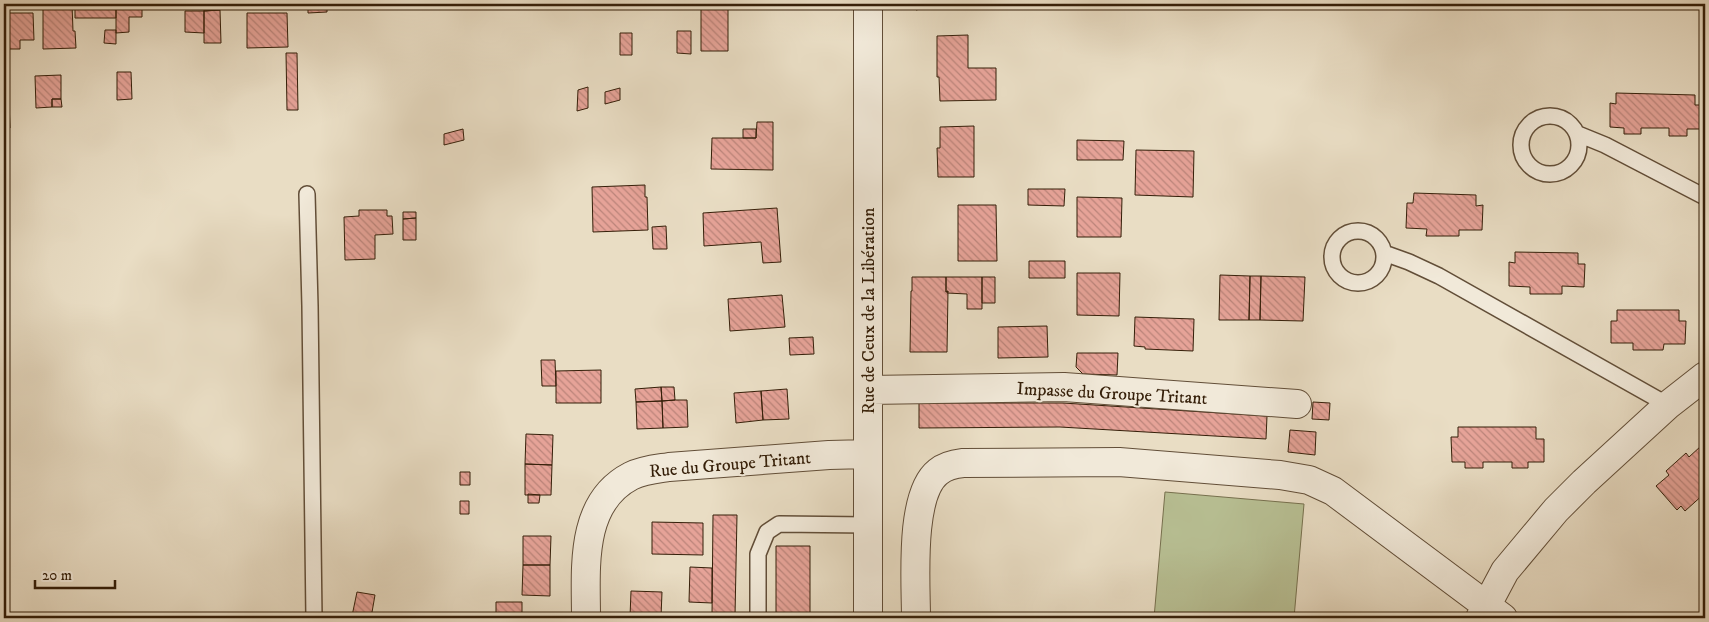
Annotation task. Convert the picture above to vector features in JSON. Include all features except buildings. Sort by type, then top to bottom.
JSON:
[{"type":"street","name":"Rue de Ceux de la Libération","points":[[868,4],[868,618]]},
{"type":"street","points":[[916,618],[916,548],[921,501],[927,485],[937,472],[949,465],[963,463],[1119,462],[1280,475],[1309,480],[1334,491],[1490,614],[1505,571],[1556,510],[1668,405],[1705,376]]},
{"type":"street","name":"Impasse du Groupe Tritant","points":[[868,390],[1064,387],[1297,404]]},
{"type":"street","name":"Rue du Groupe Tritant","points":[[586,618],[586,552],[589,532],[604,498],[616,486],[632,475],[648,470],[669,467],[829,455],[868,454]]},
{"type":"lane","points":[[1578,134],[1605,145],[1705,197]]},
{"type":"lane","points":[[307,194],[314,618]]},
{"type":"lane","points":[[1384,253],[1410,262],[1439,276],[1668,405]]},
{"type":"lane","points":[[758,618],[758,554],[767,532],[779,524],[868,525]]},
{"type":"green space","points":[[1165,492],[1304,504],[1294,618],[1154,618]]}]
